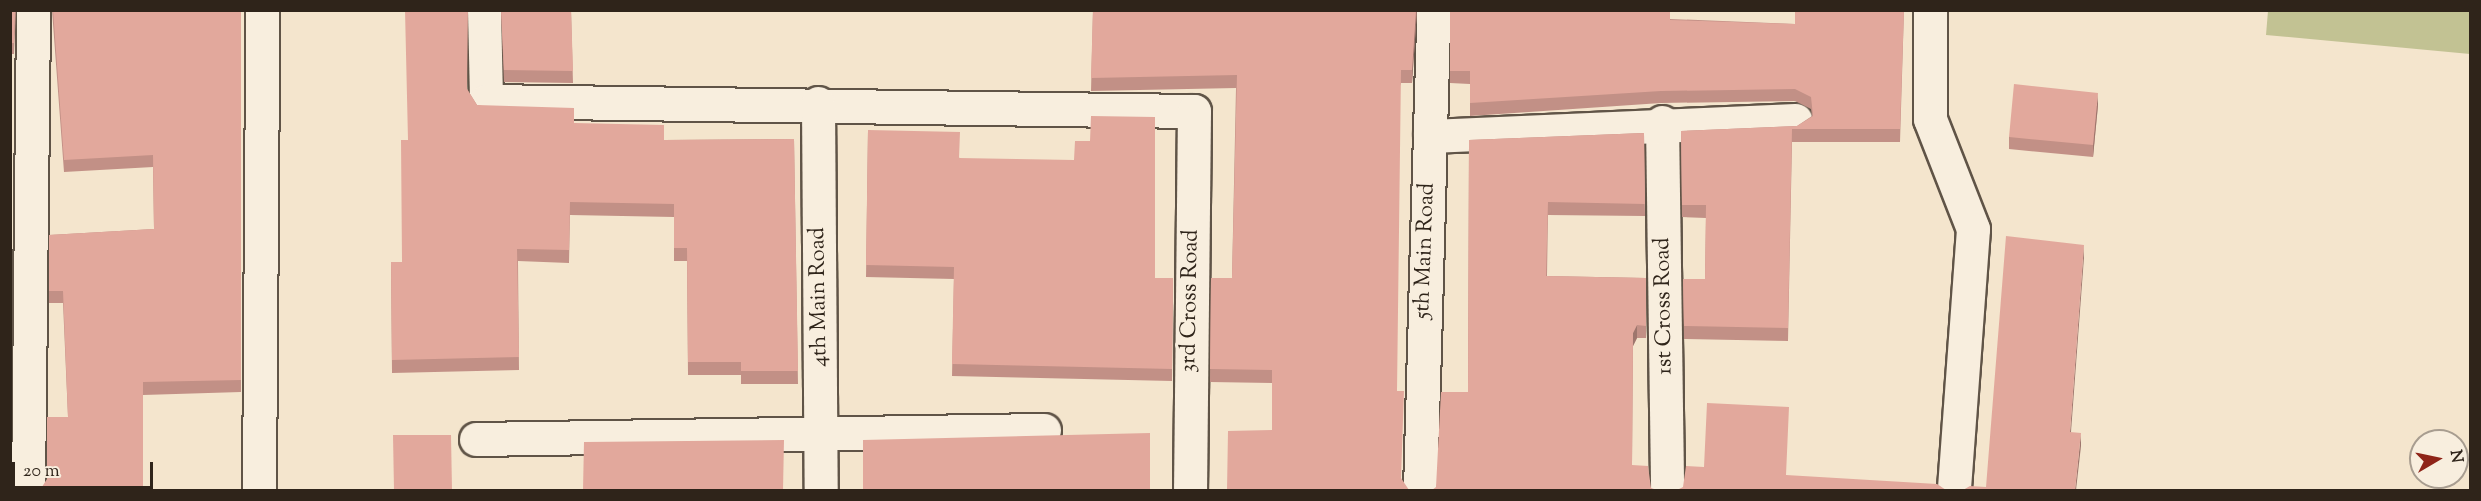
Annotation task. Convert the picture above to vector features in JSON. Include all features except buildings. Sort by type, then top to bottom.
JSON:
[{"type":"street","points":[[28,490],[19,392],[33,10]]},
{"type":"street","points":[[259,490],[262,10]]},
{"type":"street","points":[[484,10],[486,101],[818,103]]},
{"type":"street","name":"5th Main Road","points":[[1420,490],[1433,10]]},
{"type":"street","points":[[1930,10],[1930,119],[1973,229],[1954,490]]},
{"type":"street","name":"3rd Cross Road","points":[[818,103],[1194,111],[1190,490]]},
{"type":"street","name":"4th Main Road","points":[[818,103],[821,490]]},
{"type":"street","points":[[1430,136],[1662,122],[1796,120]]},
{"type":"street","name":"1st Cross Road","points":[[1662,122],[1667,490]]},
{"type":"street","points":[[476,439],[1044,430]]},
{"type":"green space","points":[[2268,11],[2470,11],[2470,54],[2266,35]]}]
